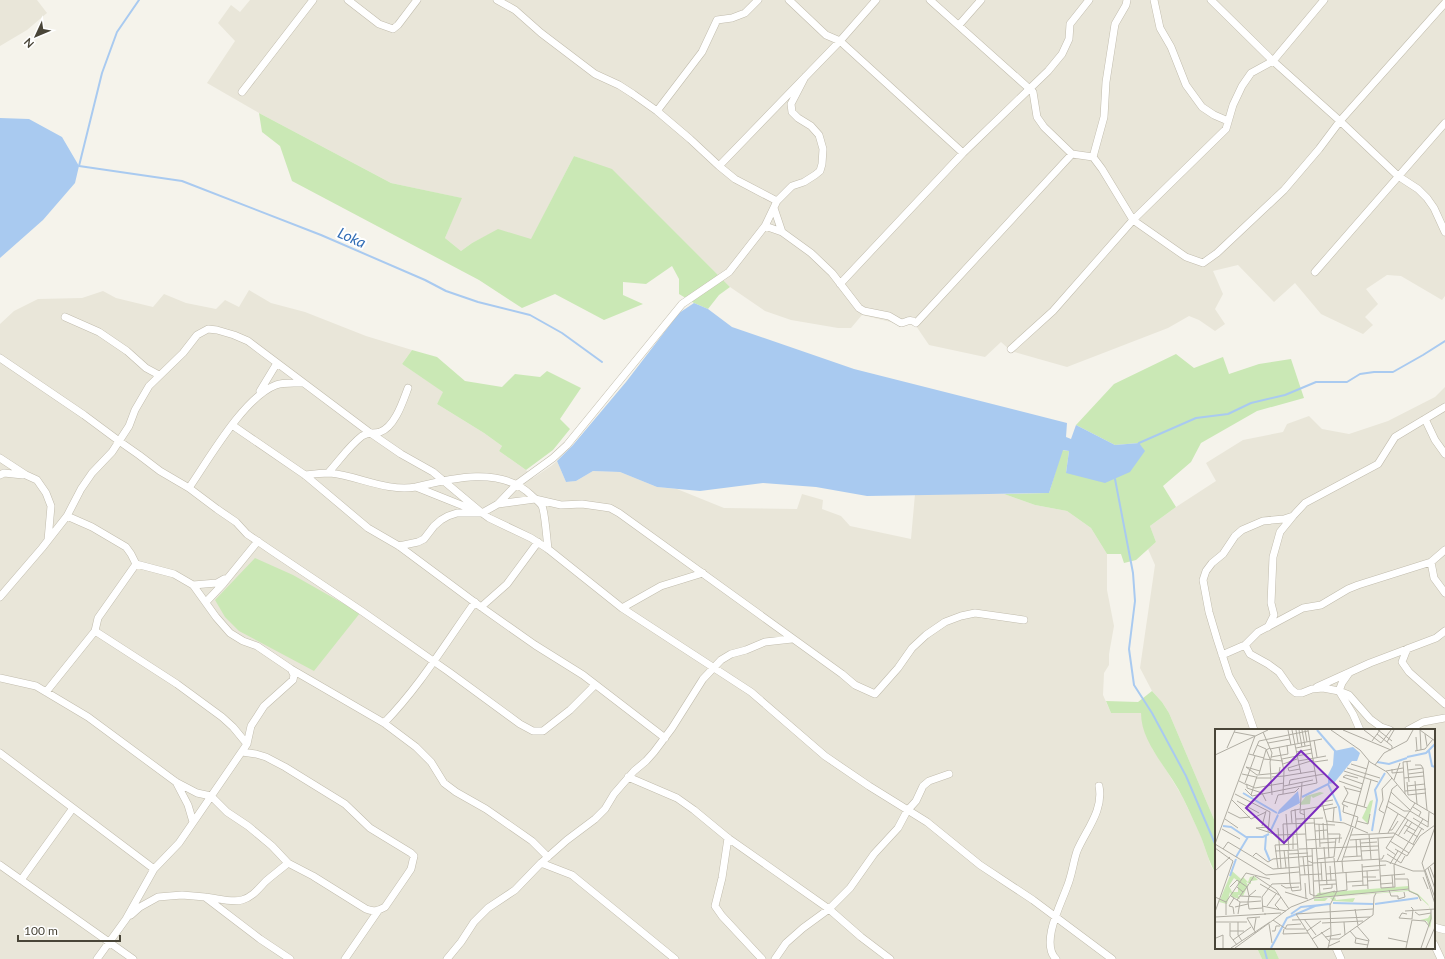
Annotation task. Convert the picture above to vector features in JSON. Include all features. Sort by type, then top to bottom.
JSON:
[{"type":"street","points":[[242,92],[313,0]]},
{"type":"street","points":[[348,0],[379,24],[393,29],[402,21],[417,0]]},
{"type":"street","points":[[497,0],[515,10],[547,38],[595,74],[619,85],[657,111],[735,179],[776,205],[782,232]]},
{"type":"street","points":[[657,111],[702,52],[717,20],[732,18],[745,13],[758,0]]},
{"type":"street","points":[[789,0],[826,35],[840,41],[963,153]]},
{"type":"street","points":[[719,166],[840,41],[876,0]]},
{"type":"street","points":[[930,0],[1033,92],[1040,123],[1072,154],[1093,157]]},
{"type":"street","points":[[959,25],[981,0]]},
{"type":"street","points":[[840,284],[963,153],[1048,71],[1062,54],[1069,39],[1070,24],[1089,0]]},
{"type":"street","points":[[1127,0],[1126,6],[1115,24],[1106,82],[1104,117],[1093,157],[1133,220],[1186,257],[1203,263],[1217,253],[1284,190],[1319,149],[1340,121],[1445,3]]},
{"type":"street","points":[[1154,0],[1160,28],[1171,47],[1186,85],[1202,107],[1214,115],[1228,121]]},
{"type":"street","points":[[1212,0],[1273,61],[1340,121],[1398,176],[1418,189],[1434,208],[1445,232]]},
{"type":"street","points":[[1011,349],[1053,311],[1133,220],[1226,130],[1242,86],[1251,73],[1273,61],[1324,0]]},
{"type":"street","points":[[399,546],[418,542],[424,539],[434,526],[448,516],[458,513],[482,513],[498,504],[517,484],[553,458],[567,445],[682,304],[729,272],[765,226],[776,205],[792,186],[804,182],[820,171],[823,149],[819,135],[812,126],[798,118],[792,112],[791,104],[805,77]]},
{"type":"street","points":[[1315,272],[1445,123]]},
{"type":"street","points":[[765,226],[782,232],[811,253],[832,273],[859,308],[864,311],[888,316],[901,323],[907,320],[913,320],[916,323],[1072,154]]},
{"type":"street","points":[[65,316],[99,332],[127,351],[146,368],[159,376]]},
{"type":"street","points":[[0,597],[67,516],[81,489],[92,473],[112,452],[129,426],[149,386],[183,353],[197,335],[208,329],[234,335],[248,341],[369,432],[401,454],[433,472],[482,513]]},
{"type":"street","points":[[0,358],[84,415],[160,471],[189,488],[236,522],[248,534],[299,568],[321,585],[363,612],[520,724],[533,731],[543,731],[570,710],[595,685]]},
{"type":"street","points":[[257,397],[277,363]]},
{"type":"street","points":[[189,488],[232,425],[257,397],[265,390],[278,384],[303,383]]},
{"type":"street","points":[[328,473],[360,438],[369,432],[380,432],[392,421],[398,413],[408,388]]},
{"type":"street","points":[[1268,627],[1274,615],[1271,603],[1272,557],[1280,532],[1305,503],[1378,464],[1395,437],[1445,407]]},
{"type":"street","points":[[1425,419],[1435,440],[1445,454]]},
{"type":"street","points":[[232,425],[305,475],[368,528],[399,546],[535,644],[583,675],[665,738]]},
{"type":"street","points":[[0,458],[26,475],[37,480],[46,493],[51,506],[48,540]]},
{"type":"street","points":[[0,475],[4,473],[26,475]]},
{"type":"street","points":[[305,475],[328,473],[386,486],[407,488],[443,480],[482,476],[498,478],[517,484],[542,505],[548,549]]},
{"type":"street","points":[[416,487],[482,513],[538,542],[622,608],[751,692],[825,756],[932,826],[980,865],[1054,916],[1112,959]]},
{"type":"street","points":[[498,504],[535,499],[561,505],[582,504],[610,508],[628,519],[703,573],[855,685],[875,694],[898,668],[912,648],[926,635],[945,622],[975,613],[1024,620]]},
{"type":"street","points":[[67,516],[85,524],[126,547],[136,564],[174,574],[194,584],[217,583],[230,574]]},
{"type":"street","points":[[1254,729],[1245,704],[1229,676],[1209,612],[1203,580],[1206,571],[1212,563],[1222,554],[1235,536],[1242,530],[1263,521],[1284,519],[1293,516]]},
{"type":"street","points":[[206,602],[258,541]]},
{"type":"street","points":[[384,723],[402,704],[478,604],[507,584],[538,542]]},
{"type":"street","points":[[1222,655],[1245,645],[1258,632],[1303,608],[1322,605],[1358,584],[1431,562],[1445,550]]},
{"type":"street","points":[[1431,562],[1434,578],[1445,593]]},
{"type":"street","points":[[46,692],[95,631],[98,618],[136,564]]},
{"type":"street","points":[[622,608],[661,586],[703,573]]},
{"type":"street","points":[[194,584],[216,616],[230,633],[243,641],[257,646],[291,669],[384,723],[416,747],[431,762],[444,783],[456,792],[486,809],[532,841],[548,857]]},
{"type":"street","points":[[95,631],[177,684],[222,717],[233,727],[247,744]]},
{"type":"street","points":[[1245,645],[1250,654],[1279,672],[1291,689],[1296,693],[1302,693],[1436,638],[1445,631]]},
{"type":"street","points":[[447,959],[461,942],[474,922],[488,908],[515,890],[541,863],[605,809],[614,794],[628,777],[646,761],[665,738],[703,679],[721,660],[731,654],[746,650],[765,642],[792,639]]},
{"type":"street","points":[[1407,649],[1402,662],[1409,672],[1445,704]]},
{"type":"street","points":[[97,959],[126,919],[154,869],[179,843],[242,752],[247,744],[251,726],[264,706],[293,680],[294,676],[291,669]]},
{"type":"street","points":[[1339,691],[1342,683],[1349,673]]},
{"type":"street","points":[[0,678],[36,686],[88,717],[176,782],[197,793],[211,796],[227,812],[243,822],[272,846],[288,863],[313,876],[366,908],[372,911],[378,911]]},
{"type":"street","points":[[1312,689],[1323,688],[1339,691],[1349,695],[1370,719],[1381,727],[1387,729]]},
{"type":"street","points":[[1339,691],[1353,714],[1360,729]]},
{"type":"street","points":[[1410,729],[1423,722],[1445,718]]},
{"type":"street","points":[[242,752],[266,757],[285,767],[345,804],[370,828],[414,856],[407,876],[385,907],[378,911],[345,959]]},
{"type":"street","points":[[0,754],[154,869]]},
{"type":"street","points":[[775,959],[786,943],[803,928],[829,909],[850,888],[874,854],[898,828],[907,811],[916,801],[923,786],[928,781],[949,774]]},
{"type":"street","points":[[628,777],[676,798],[694,810],[728,838],[829,909],[861,937],[890,959]]},
{"type":"street","points":[[176,782],[188,805],[193,822]]},
{"type":"street","points":[[1056,959],[1050,944],[1054,916],[1068,885],[1071,868],[1078,850],[1091,825],[1099,805],[1101,794],[1099,786]]},
{"type":"street","points":[[21,880],[73,808]]},
{"type":"street","points":[[728,838],[716,906],[722,916],[762,959]]},
{"type":"street","points":[[126,919],[140,907],[158,897],[182,895],[233,900],[247,898],[288,863]]},
{"type":"street","points":[[541,863],[572,876],[675,959]]},
{"type":"street","points":[[0,865],[133,959]]},
{"type":"street","points":[[205,897],[260,939],[290,959]]},
{"type":"street","points":[[1435,927],[1445,930]]},
{"type":"street","points":[[1435,946],[1441,959]]},
{"type":"street","points":[[1336,949],[1341,959]]},
{"type":"shaded area","points":[[0,0],[37,0],[47,13],[27,30],[0,46]]},
{"type":"shaded area","points":[[250,0],[1445,0],[1445,296],[1442,300],[1401,276],[1387,275],[1366,289],[1378,304],[1365,317],[1373,325],[1363,334],[1321,314],[1295,283],[1274,302],[1238,265],[1213,271],[1223,294],[1215,309],[1225,324],[1215,331],[1199,320],[1189,316],[1168,328],[1067,367],[1011,351],[1001,342],[985,357],[929,345],[914,323],[899,324],[862,315],[851,328],[838,328],[791,320],[765,311],[730,287],[612,170],[574,156],[531,240],[498,230],[472,243],[461,251],[445,238],[461,198],[391,183],[259,113],[207,83],[235,41],[218,23],[231,5],[240,12]]},
{"type":"shaded area","points":[[249,290],[271,303],[305,312],[366,336],[412,350],[402,364],[444,392],[437,404],[502,446],[499,451],[526,470],[533,478],[557,461],[566,482],[576,481],[593,471],[620,472],[657,487],[677,489],[724,508],[797,509],[802,494],[823,500],[822,509],[841,516],[850,526],[911,539],[915,494],[1004,494],[1035,505],[1067,511],[1091,528],[1107,554],[1107,590],[1114,626],[1109,654],[1109,665],[1104,673],[1103,695],[1111,713],[1141,713],[1153,750],[1182,796],[1201,836],[1211,866],[1215,872],[1215,949],[1257,949],[1262,959],[0,959],[0,324],[14,311],[38,299],[82,298],[103,291],[116,298],[153,307],[164,294],[186,303],[216,309],[225,300],[239,307]]},
{"type":"shaded area","points":[[1445,387],[1445,959],[1279,959],[1274,949],[1435,949],[1435,729],[1215,729],[1215,822],[1169,713],[1152,691],[1140,668],[1155,565],[1148,549],[1156,542],[1150,526],[1216,481],[1206,463],[1243,440],[1283,432],[1287,424],[1309,416],[1322,429],[1349,434],[1388,421],[1435,397]]},
{"type":"green space","points":[[259,113],[391,183],[462,198],[445,238],[461,251],[472,243],[498,229],[531,239],[574,156],[612,169],[730,287],[719,295],[708,309],[679,294],[679,279],[672,266],[646,284],[623,282],[623,295],[643,304],[604,320],[555,294],[522,308],[479,280],[292,181],[280,146],[262,132]]},
{"type":"green space","points":[[412,350],[437,357],[465,381],[502,387],[515,374],[540,377],[547,371],[581,388],[560,419],[570,429],[553,450],[526,470],[499,451],[502,446],[437,404],[443,392],[402,364]]},
{"type":"green space","points":[[1176,354],[1194,368],[1223,357],[1229,374],[1259,364],[1291,359],[1304,398],[1257,411],[1201,443],[1191,462],[1163,486],[1176,507],[1150,526],[1156,542],[1136,560],[1124,563],[1121,554],[1107,554],[1091,528],[1067,511],[1035,505],[1004,494],[1049,493],[1062,450],[1069,451],[1066,473],[1139,443],[1115,445],[1076,425],[1114,384]]},
{"type":"green space","points":[[255,558],[293,575],[360,613],[314,671],[239,631],[225,617],[215,600]]},
{"type":"green space","points":[[1152,691],[1169,713],[1215,822],[1215,872],[1183,798],[1151,746],[1142,724],[1141,713],[1111,713],[1106,701],[1138,702]]},
{"type":"green space","points":[[1257,949],[1274,949],[1279,959],[1262,959]]},
{"type":"water","points":[[0,118],[29,119],[62,137],[79,166],[75,183],[43,220],[0,258]]},
{"type":"water","points":[[694,303],[708,309],[732,327],[854,369],[1067,423],[1066,437],[1071,439],[1076,425],[1115,445],[1139,443],[1145,451],[1130,472],[1105,483],[1066,473],[1069,451],[1063,450],[1049,493],[867,496],[816,487],[763,483],[700,491],[657,487],[620,472],[593,471],[576,481],[566,482],[557,461],[573,445],[626,382],[679,313]]},
{"type":"waterway","name":"Loka","points":[[139,0],[117,32],[102,73],[79,166],[182,181],[321,235],[425,280],[446,291],[478,302],[530,315],[562,333],[602,362]]},
{"type":"waterway","points":[[1139,443],[1196,418],[1228,414],[1251,403],[1285,395],[1316,382],[1347,382],[1360,374],[1393,372],[1445,341]]},
{"type":"waterway","points":[[1115,479],[1133,573],[1135,601],[1129,649],[1134,685],[1152,713],[1186,776],[1215,844]]},
{"type":"waterway","points":[[1264,949],[1267,959]]}]
